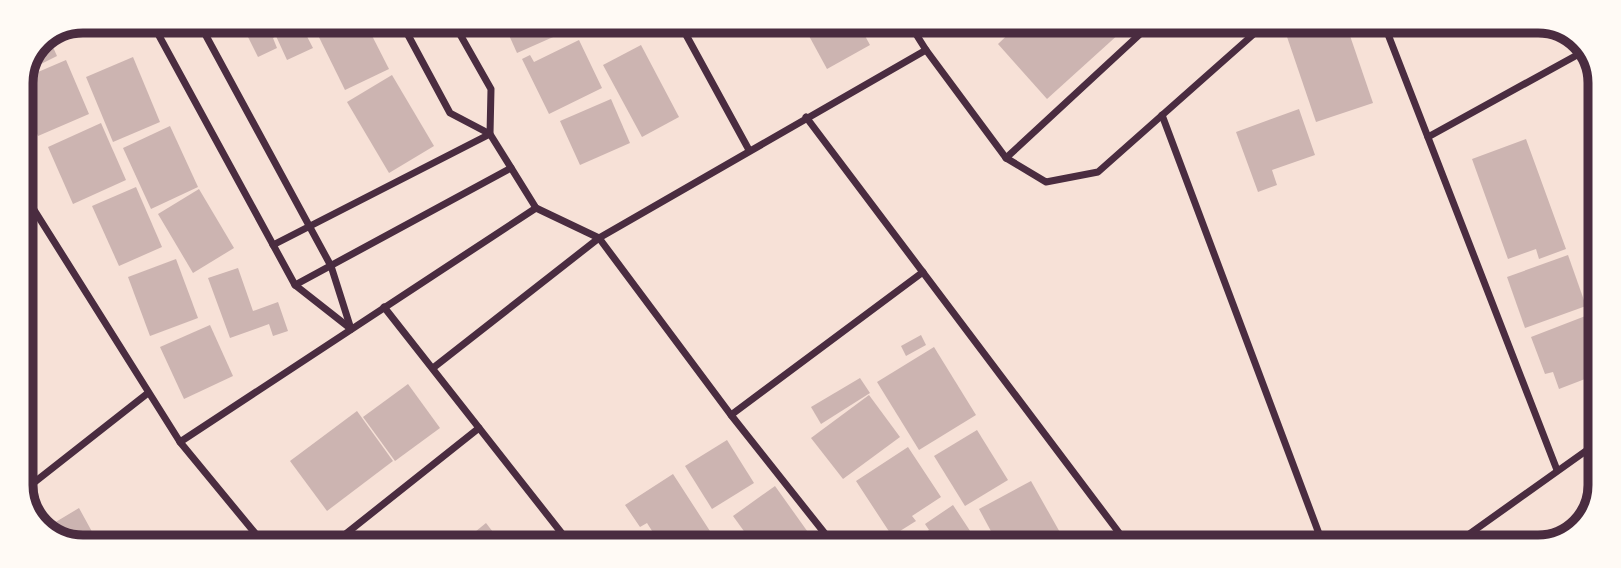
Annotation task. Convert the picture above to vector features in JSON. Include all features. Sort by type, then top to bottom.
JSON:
[{"type":"street","points":[[158,33],[295,285],[351,329]]},
{"type":"street","points":[[204,33],[331,266],[351,329]]},
{"type":"street","points":[[407,33],[450,113],[490,134],[536,208],[598,238],[731,415],[826,535]]},
{"type":"street","points":[[459,33],[491,89],[490,134]]},
{"type":"street","points":[[685,33],[749,150]]},
{"type":"street","points":[[915,33],[1006,159],[1046,182],[1098,172],[1255,33]]},
{"type":"street","points":[[1006,159],[1141,33]]},
{"type":"street","points":[[1388,33],[1557,470]]},
{"type":"street","points":[[433,368],[598,238],[926,50]]},
{"type":"street","points":[[1428,137],[1578,54]]},
{"type":"street","points":[[1163,115],[1320,535]]},
{"type":"street","points":[[806,117],[1121,535]]},
{"type":"street","points":[[273,245],[490,134]]},
{"type":"street","points":[[295,285],[511,168]]},
{"type":"street","points":[[180,442],[536,208]]},
{"type":"street","points":[[33,209],[180,442],[257,535]]},
{"type":"street","points":[[731,415],[923,272]]},
{"type":"street","points":[[384,307],[562,535]]},
{"type":"street","points":[[33,483],[148,393]]},
{"type":"street","points":[[344,535],[480,428]]},
{"type":"street","points":[[1468,535],[1588,449]]},
{"type":"building","points":[[246,33],[305,33],[313,48],[287,60],[276,36],[273,38],[277,48],[258,57]]},
{"type":"building","points":[[317,33],[371,33],[389,69],[345,90]]},
{"type":"building","points":[[508,33],[562,33],[517,53]]},
{"type":"building","points":[[807,33],[863,33],[870,45],[827,69]]},
{"type":"building","points":[[1010,33],[1120,33],[1047,99],[998,44]]},
{"type":"building","points":[[1286,33],[1349,33],[1373,103],[1316,122]]},
{"type":"building","points":[[579,40],[602,88],[549,114],[522,59],[530,55],[534,62]]},
{"type":"building","points":[[52,45],[57,56],[36,66]]},
{"type":"building","points":[[641,45],[679,117],[642,137],[603,65]]},
{"type":"building","points":[[133,57],[160,122],[113,142],[86,77]]},
{"type":"building","points":[[66,60],[89,114],[38,136],[33,124],[34,74]]},
{"type":"building","points":[[392,75],[434,146],[389,173],[347,102]]},
{"type":"building","points":[[611,99],[630,143],[580,165],[560,121]]},
{"type":"building","points":[[1299,109],[1315,155],[1272,170],[1277,185],[1258,192],[1236,132]]},
{"type":"building","points":[[101,123],[126,180],[73,204],[48,147]]},
{"type":"building","points":[[170,126],[198,187],[151,209],[123,148]]},
{"type":"building","points":[[1526,139],[1566,249],[1539,259],[1536,249],[1508,259],[1472,159]]},
{"type":"building","points":[[136,187],[162,247],[119,266],[92,206]]},
{"type":"building","points":[[199,189],[234,248],[193,273],[158,214]]},
{"type":"building","points":[[1568,255],[1586,306],[1525,328],[1507,277]]},
{"type":"building","points":[[176,259],[198,318],[150,336],[128,277]]},
{"type":"building","points":[[238,268],[253,311],[278,302],[288,331],[273,336],[269,324],[230,338],[208,278]]},
{"type":"building","points":[[1588,315],[1588,378],[1559,389],[1553,372],[1545,374],[1531,337]]},
{"type":"building","points":[[210,325],[233,376],[184,399],[160,347]]},
{"type":"building","points":[[921,335],[926,345],[906,356],[901,346]]},
{"type":"building","points":[[934,347],[976,415],[919,450],[877,382]]},
{"type":"building","points":[[860,378],[870,393],[821,424],[811,407]]},
{"type":"building","points":[[408,384],[440,428],[395,461],[363,417]]},
{"type":"building","points":[[869,395],[900,437],[843,479],[811,438]]},
{"type":"building","points":[[357,411],[393,461],[327,511],[290,461]]},
{"type":"building","points":[[977,430],[1008,480],[965,506],[934,456]]},
{"type":"building","points":[[727,440],[754,483],[712,509],[685,466]]},
{"type":"building","points":[[908,447],[941,497],[912,516],[916,521],[891,535],[856,481]]},
{"type":"building","points":[[673,474],[713,535],[655,535],[647,523],[640,527],[625,505]]},
{"type":"building","points":[[1031,481],[1061,535],[993,535],[979,509]]},
{"type":"building","points":[[775,486],[810,535],[747,535],[733,516]]},
{"type":"building","points":[[953,505],[973,535],[922,535],[929,530],[925,524]]},
{"type":"building","points":[[79,508],[94,535],[67,532],[54,523]]},
{"type":"building","points":[[486,523],[495,535],[471,535]]}]
